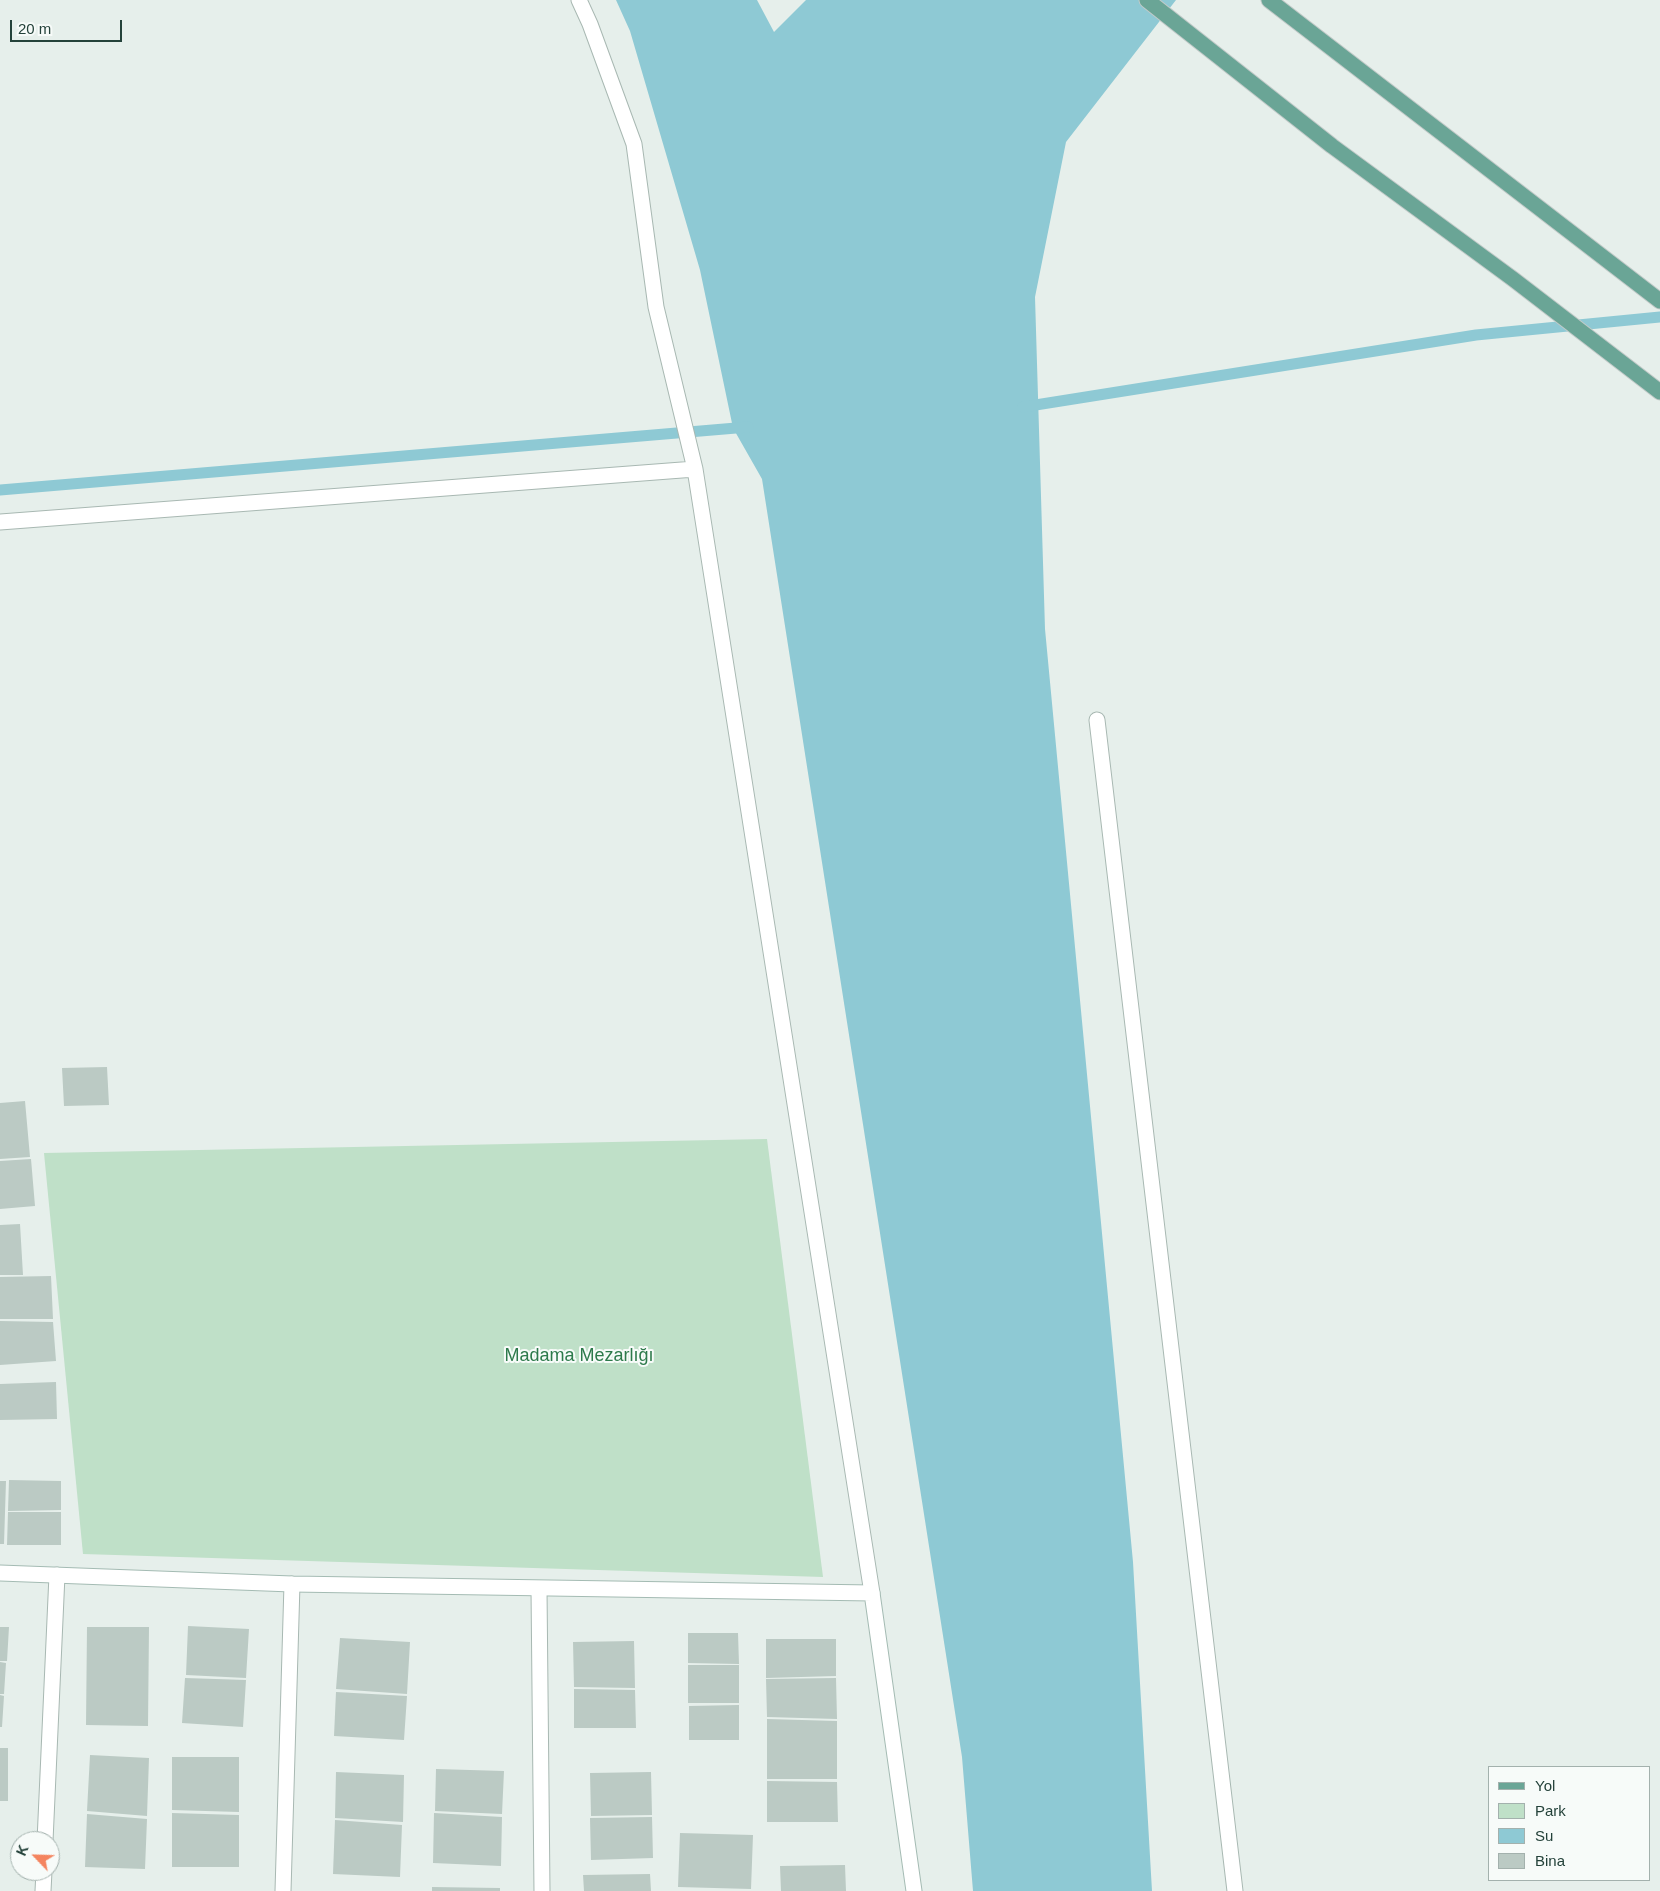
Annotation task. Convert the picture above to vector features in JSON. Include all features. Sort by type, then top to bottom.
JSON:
[{"type":"main road","points":[[1147,0],[1332,146],[1513,279],[1658,390]]},
{"type":"main road","points":[[1269,0],[1660,301]]},
{"type":"street","points":[[579,0],[590,24],[634,144],[656,307],[695,469],[872,1593],[914,1891]]},
{"type":"street","points":[[0,522],[695,469]]},
{"type":"street","points":[[1097,720],[1235,1891]]},
{"type":"street","points":[[0,1573],[292,1584],[872,1593]]},
{"type":"street","points":[[45,1831],[58,1575]]},
{"type":"street","points":[[282,1891],[292,1584]]},
{"type":"street","points":[[539,1589],[542,1891]]},
{"type":"green space","name":"Madama Mezarlığı","points":[[767,1139],[823,1577],[83,1554],[44,1153]]},
{"type":"water","points":[[616,0],[757,0],[774,32],[806,0],[1176,0],[1066,142],[1035,297],[1045,629],[1133,1562],[1152,1891],[973,1891],[962,1757],[762,479],[733,428],[700,270],[630,31]]},
{"type":"building","points":[[107,1067],[109,1105],[64,1106],[62,1068]]},
{"type":"building","points":[[25,1101],[30,1157],[0,1159],[0,1103]]},
{"type":"building","points":[[31,1159],[35,1206],[0,1209],[0,1161]]},
{"type":"building","points":[[20,1224],[23,1275],[0,1275],[0,1225]]},
{"type":"building","points":[[51,1276],[53,1319],[0,1319],[0,1277]]},
{"type":"building","points":[[0,1321],[53,1322],[56,1361],[0,1365]]},
{"type":"building","points":[[56,1382],[57,1419],[0,1420],[0,1384]]},
{"type":"building","points":[[9,1480],[61,1481],[61,1510],[8,1511]]},
{"type":"building","points":[[0,1481],[6,1481],[4,1544],[0,1544]]},
{"type":"building","points":[[8,1512],[61,1512],[61,1545],[7,1545]]},
{"type":"building","points":[[188,1626],[249,1629],[246,1678],[186,1675]]},
{"type":"building","points":[[0,1627],[9,1627],[7,1661],[0,1661]]},
{"type":"building","points":[[87,1627],[149,1627],[148,1726],[86,1725]]},
{"type":"building","points":[[688,1633],[738,1633],[739,1664],[688,1663]]},
{"type":"building","points":[[340,1638],[410,1642],[407,1694],[336,1689]]},
{"type":"building","points":[[766,1639],[836,1639],[836,1676],[766,1678]]},
{"type":"building","points":[[634,1641],[635,1688],[574,1687],[573,1642]]},
{"type":"building","points":[[0,1662],[6,1663],[4,1694],[0,1694]]},
{"type":"building","points":[[688,1665],[739,1665],[739,1703],[688,1703]]},
{"type":"building","points":[[185,1678],[246,1680],[243,1727],[182,1723]]},
{"type":"building","points":[[836,1678],[837,1719],[767,1717],[766,1679]]},
{"type":"building","points":[[574,1689],[635,1690],[636,1728],[574,1728]]},
{"type":"building","points":[[336,1692],[407,1696],[404,1740],[334,1736]]},
{"type":"building","points":[[0,1695],[4,1696],[2,1727],[0,1727]]},
{"type":"building","points":[[739,1705],[739,1740],[689,1740],[689,1706]]},
{"type":"building","points":[[767,1719],[837,1721],[837,1779],[767,1779]]},
{"type":"building","points":[[0,1748],[8,1748],[8,1801],[0,1801]]},
{"type":"building","points":[[90,1755],[149,1758],[147,1816],[87,1811]]},
{"type":"building","points":[[172,1757],[239,1757],[239,1812],[172,1810]]},
{"type":"building","points":[[436,1769],[504,1771],[502,1814],[435,1811]]},
{"type":"building","points":[[336,1772],[404,1775],[403,1822],[335,1818]]},
{"type":"building","points":[[651,1772],[652,1815],[591,1816],[590,1773]]},
{"type":"building","points":[[767,1781],[837,1782],[838,1822],[767,1822]]},
{"type":"building","points":[[172,1813],[239,1815],[239,1867],[172,1867]]},
{"type":"building","points":[[434,1813],[502,1817],[501,1866],[433,1863]]},
{"type":"building","points":[[87,1814],[147,1819],[145,1869],[85,1867]]},
{"type":"building","points":[[652,1817],[653,1858],[591,1860],[590,1818]]},
{"type":"building","points":[[335,1820],[402,1825],[400,1877],[333,1874]]},
{"type":"building","points":[[680,1833],[753,1835],[751,1889],[678,1887]]},
{"type":"building","points":[[845,1865],[846,1891],[781,1891],[780,1866]]},
{"type":"building","points":[[650,1874],[651,1891],[584,1891],[583,1875]]},
{"type":"building","points":[[432,1887],[500,1888],[500,1891],[432,1891]]},
{"type":"waterway","points":[[1023,407],[1476,335],[1660,317]]},
{"type":"waterway","points":[[0,490],[748,427]]}]
